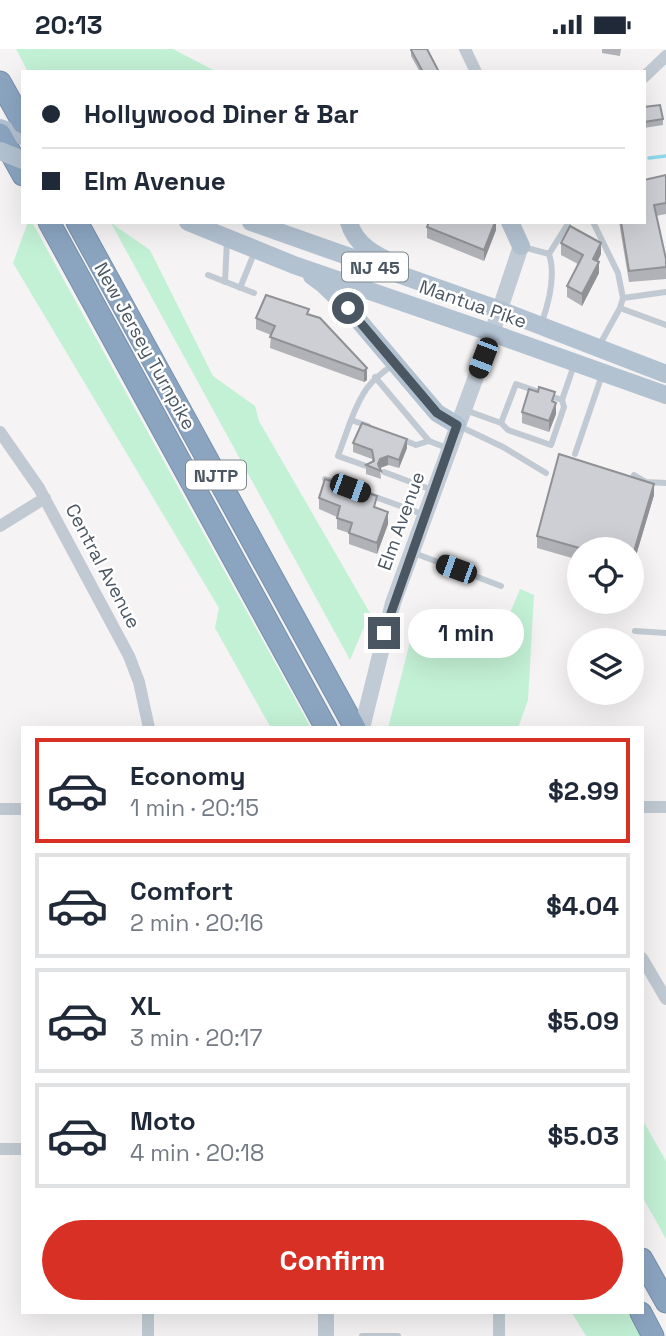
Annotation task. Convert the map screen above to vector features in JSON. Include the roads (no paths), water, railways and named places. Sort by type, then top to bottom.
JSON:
[{"type":"highway","points":[[0,82],[21,119]]},
{"type":"highway","points":[[0,134],[21,171]]},
{"type":"highway","name":"New Jersey Turnpike","points":[[49,224],[325,726]]},
{"type":"highway","name":"New Jersey Turnpike","points":[[78,224],[354,726]]},
{"type":"highway","points":[[644,1263],[666,1302]]},
{"type":"highway","points":[[641,1314],[653,1336]]},
{"type":"main road","points":[[0,128],[21,135]]},
{"type":"main road","points":[[0,151],[21,159]]},
{"type":"main road","name":"Mantua Pike","points":[[193,224],[294,265],[666,395]]},
{"type":"main road","name":"Mantua Pike","points":[[257,224],[492,307],[666,374]]},
{"type":"main road","points":[[350,224],[358,241],[367,250],[381,258],[466,289],[492,307]]},
{"type":"main road","points":[[511,224],[521,246]]},
{"type":"main road","name":"Elm Avenue","points":[[362,726],[393,603],[492,333],[492,307],[521,246]]},
{"type":"main road","points":[[294,265],[323,283],[348,308],[437,413],[460,417]]},
{"type":"main road","points":[[326,1314],[326,1336]]},
{"type":"street","points":[[465,49],[475,70]]},
{"type":"street","points":[[646,75],[666,56]]},
{"type":"street","points":[[521,246],[523,224]]},
{"type":"street","name":"Central Avenue","points":[[0,432],[45,498],[129,656],[139,682],[149,726]]},
{"type":"street","points":[[0,526],[45,498]]},
{"type":"street","points":[[644,807],[666,807]]},
{"type":"street","points":[[0,809],[21,809]]},
{"type":"street","points":[[644,961],[666,999]]},
{"type":"street","points":[[0,1149],[21,1149]]},
{"type":"street","points":[[148,1314],[148,1336]]},
{"type":"street","points":[[499,1314],[499,1336]]},
{"type":"lane","points":[[549,254],[568,224]]},
{"type":"lane","points":[[594,224],[618,273],[624,298],[621,309],[598,348]]},
{"type":"lane","points":[[225,282],[227,238]]},
{"type":"lane","points":[[521,246],[549,254]]},
{"type":"lane","points":[[240,288],[256,249]]},
{"type":"lane","points":[[541,326],[549,302],[552,263],[549,254]]},
{"type":"lane","points":[[208,275],[254,293]]},
{"type":"lane","points":[[624,298],[666,292]]},
{"type":"lane","points":[[621,309],[666,325]]},
{"type":"lane","points":[[460,417],[501,423],[508,430],[551,445],[575,362]]},
{"type":"lane","points":[[369,467],[338,456],[361,395],[375,377],[396,364]]},
{"type":"lane","points":[[575,454],[602,373]]},
{"type":"lane","points":[[375,377],[429,441],[449,449]]},
{"type":"lane","points":[[501,423],[516,384],[562,400]]},
{"type":"lane","points":[[460,417],[546,473]]},
{"type":"lane","points":[[351,420],[377,430]]},
{"type":"lane","points":[[390,435],[416,445],[429,441]]},
{"type":"lane","points":[[384,472],[434,491]]},
{"type":"lane","points":[[634,475],[646,482],[666,483]]},
{"type":"lane","points":[[325,479],[350,488]]},
{"type":"lane","points":[[363,492],[425,515]]},
{"type":"lane","points":[[412,552],[500,586]]},
{"type":"lane","points":[[644,632],[666,633]]},
{"type":"lane","points":[[362,1336],[398,1336]]},
{"type":"waterway","points":[[649,158],[666,156]]}]
